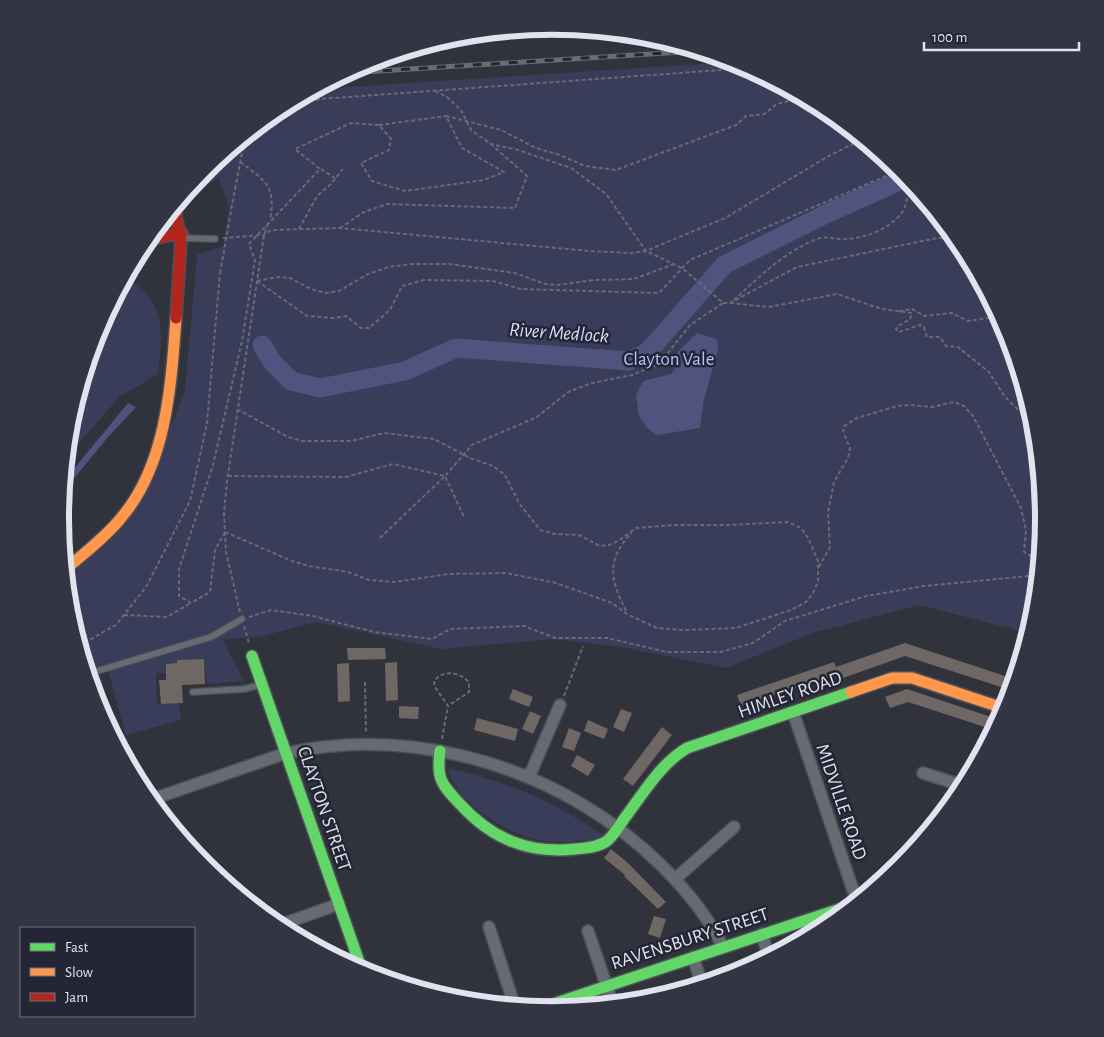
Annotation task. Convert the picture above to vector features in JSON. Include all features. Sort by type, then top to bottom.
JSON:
[{"type":"street","points":[[71,564],[118,524],[137,496],[148,473],[164,418],[174,345],[182,235],[176,214]]},
{"type":"street","points":[[158,238],[182,235]]},
{"type":"street","name":"CLAYTON STREET","points":[[252,656],[359,961]]},
{"type":"street","name":"HIMLEY ROAD","points":[[440,751],[438,764],[442,785],[464,811],[499,837],[537,849],[578,850],[592,847],[608,840],[672,757],[679,752],[792,712],[899,677],[919,680],[998,706]]},
{"type":"street","points":[[529,777],[560,705]]},
{"type":"street","name":"MIDVILLE ROAD","points":[[792,712],[854,896]]},
{"type":"street","points":[[157,797],[286,753],[325,747],[366,744],[440,751],[475,759],[529,777],[576,801],[618,828],[645,849],[675,879],[709,920],[723,947]]},
{"type":"street","points":[[923,773],[956,784]]},
{"type":"street","points":[[675,879],[734,827]]},
{"type":"street","points":[[286,923],[339,904]]},
{"type":"street","name":"RAVENSBURY STREET","points":[[559,1002],[836,910]]},
{"type":"street","points":[[489,927],[513,1000]]},
{"type":"street","points":[[588,931],[611,998]]},
{"type":"street","points":[[762,934],[768,951]]},
{"type":"street","points":[[693,957],[700,978]]},
{"type":"lane","points":[[182,235],[215,239]]},
{"type":"lane","points":[[93,672],[211,637],[242,619]]},
{"type":"lane","points":[[193,692],[244,690],[262,684]]},
{"type":"path","points":[[306,102],[320,99],[730,69]]},
{"type":"path","points":[[340,228],[364,212],[387,204],[515,208],[527,176],[491,144],[471,130],[461,110],[447,97],[435,91]]},
{"type":"path","points":[[336,179],[295,149],[351,123],[379,125],[446,116],[501,130],[536,148],[560,155],[585,166],[616,170],[736,125],[746,116],[764,114],[778,104],[793,99]]},
{"type":"path","points":[[379,125],[391,139],[389,150],[360,164],[372,181],[404,191],[484,180],[504,172],[462,148],[446,116]]},
{"type":"path","points":[[215,239],[264,235],[271,230],[340,228],[589,251],[631,253],[646,251],[725,218],[827,157],[855,142]]},
{"type":"path","points":[[85,643],[116,625],[146,587],[190,502],[207,423],[220,273],[240,162],[247,144]]},
{"type":"path","points":[[491,144],[518,150],[571,168],[606,194],[646,251],[682,268],[723,303]]},
{"type":"path","points":[[240,162],[263,179],[270,187],[273,197],[270,221],[264,235],[224,513],[226,552],[252,656]]},
{"type":"path","points":[[190,604],[179,596],[179,568],[213,465],[242,341],[255,260],[249,244],[320,169]]},
{"type":"path","points":[[299,229],[318,196],[336,179],[343,169]]},
{"type":"path","points":[[257,281],[307,316],[333,318],[346,316],[361,328],[369,328],[390,310],[402,286],[424,280],[493,281],[521,289],[659,293],[690,260],[891,174]]},
{"type":"path","points":[[730,303],[783,258],[808,242],[826,236],[841,239],[860,237],[880,230],[904,210],[908,196],[911,194]]},
{"type":"path","points":[[730,303],[797,267],[937,238],[946,238]]},
{"type":"path","points":[[257,281],[278,277],[290,278],[311,289],[326,293],[339,291],[368,274],[389,267],[412,264],[448,264],[515,272],[545,284],[557,285],[594,280],[634,279],[674,264]]},
{"type":"path","points":[[380,538],[444,476],[472,445],[538,417],[568,392],[592,384],[632,375],[659,364],[690,325],[723,303],[769,307],[838,294],[882,310],[912,314],[910,319],[898,326],[896,329],[899,332],[920,325],[924,327],[927,337],[940,337],[946,346],[958,347],[988,372],[1005,397],[1024,415]]},
{"type":"path","points":[[897,311],[912,309],[925,316],[952,313],[968,321],[992,319]]},
{"type":"path","points":[[818,569],[830,547],[828,512],[834,482],[848,458],[850,448],[843,431],[844,426],[857,418],[897,406],[932,406],[954,402],[964,406],[973,416],[1021,508],[1026,530],[1024,552],[1033,557]]},
{"type":"path","points":[[225,532],[292,561],[309,566],[348,572],[370,580],[395,582],[448,574],[506,573],[556,583],[597,596],[627,614],[657,628],[684,630],[736,628],[806,602],[818,582],[818,561],[808,538],[801,528],[788,522],[726,525],[674,524],[636,528],[618,541],[607,546],[598,545],[579,535],[555,534],[540,530],[519,503],[505,475],[493,466],[463,454],[434,439],[384,433],[351,441],[302,441],[288,437],[239,410]]},
{"type":"path","points":[[228,476],[346,477],[393,464],[444,476]]},
{"type":"path","points":[[444,476],[464,517]]},
{"type":"path","points":[[627,614],[619,597],[612,567],[622,543],[636,528]]},
{"type":"path","points":[[124,615],[167,617],[210,592],[215,550],[225,532]]},
{"type":"path","points":[[242,619],[271,610],[313,616],[374,632],[432,639],[450,629],[524,626],[555,638],[607,638],[667,652],[721,652],[753,643],[785,621],[866,596],[924,586],[1032,576]]},
{"type":"path","points":[[560,705],[584,646]]},
{"type":"path","points":[[440,751],[448,706],[435,687],[434,681],[439,676],[448,673],[463,676],[469,682],[470,692],[448,706]]},
{"type":"path","points":[[365,682],[366,744]]},
{"type":"green space","name":"Clayton Vale","points":[[713,63],[766,85],[794,100],[821,116],[846,135],[894,177],[936,224],[971,277],[986,305],[1010,363],[1026,424],[1031,455],[1036,518],[1031,582],[1022,631],[919,605],[813,633],[726,668],[621,647],[552,639],[442,649],[316,622],[259,637],[222,639],[244,681],[207,684],[204,659],[177,660],[177,663],[166,664],[166,673],[156,673],[157,704],[179,703],[181,720],[126,735],[108,670],[94,674],[78,613],[72,572],[130,517],[165,442],[185,390],[197,255],[223,246],[229,208],[219,177],[195,193],[233,155],[258,135],[283,116],[333,88]]},
{"type":"green space","points":[[131,282],[149,297],[155,307],[159,319],[161,345],[158,374],[119,397],[74,449],[85,393],[94,363],[105,333]]},
{"type":"green space","points":[[100,675],[111,709],[108,710],[95,677]]},
{"type":"green space","points":[[448,768],[490,779],[529,794],[567,813],[604,836],[570,842],[555,842],[527,837],[514,832],[476,808],[458,790]]},
{"type":"shaded area","points":[[697,333],[717,339],[718,350],[704,399],[700,428],[657,435],[648,429],[639,416],[636,396],[644,381],[671,374],[675,369],[677,353]]},
{"type":"shaded area","points":[[128,403],[136,407],[108,437],[70,483],[71,472]]},
{"type":"building","points":[[1020,634],[1021,634],[1010,674],[1007,674]]},
{"type":"building","points":[[905,643],[1008,677],[1004,688],[905,656],[843,678],[841,673],[741,706],[737,695],[834,662],[836,667]]},
{"type":"building","points":[[347,648],[385,648],[386,659],[348,660]]},
{"type":"building","points":[[204,659],[205,684],[182,685],[183,703],[161,704],[159,680],[166,680],[166,664],[177,663],[177,660]]},
{"type":"building","points":[[397,662],[398,700],[386,701],[385,663]]},
{"type":"building","points":[[349,663],[350,701],[338,702],[337,664]]},
{"type":"building","points":[[513,689],[533,697],[529,707],[509,699]]},
{"type":"building","points":[[907,689],[991,717],[988,728],[908,702],[890,708],[885,697]]},
{"type":"building","points":[[399,706],[419,707],[418,719],[399,718]]},
{"type":"building","points":[[621,709],[632,713],[624,732],[613,727]]},
{"type":"building","points":[[530,711],[541,716],[533,734],[522,729]]},
{"type":"building","points":[[477,718],[518,729],[515,741],[474,730]]},
{"type":"building","points":[[588,720],[608,729],[604,739],[584,731]]},
{"type":"building","points":[[662,727],[672,735],[633,786],[623,779]]},
{"type":"building","points":[[569,728],[581,733],[574,751],[562,747]]},
{"type":"building","points":[[577,755],[595,765],[588,776],[571,766]]},
{"type":"building","points":[[611,849],[628,863],[666,902],[658,909],[625,875],[604,858]]},
{"type":"building","points":[[654,916],[666,919],[660,938],[648,934]]},
{"type":"waterway","name":"River Medlock","points":[[262,345],[273,363],[291,381],[320,388],[405,371],[456,348],[629,361],[646,353],[654,345],[724,265],[828,213],[898,181]]},
{"type":"railway","points":[[368,72],[680,52]]},
{"type":"traffic: fast","points":[[252,656],[359,961]]},
{"type":"traffic: fast","points":[[440,751],[440,775],[449,792],[472,816],[498,835],[512,842],[542,849],[588,848],[601,844],[610,838],[660,771],[668,762],[687,748],[851,692]]},
{"type":"traffic: fast","points":[[560,1002],[834,911]]},
{"type":"traffic: slow","points":[[71,565],[101,539],[121,518],[136,497],[148,473],[157,449],[169,396],[176,318]]},
{"type":"traffic: slow","points":[[851,692],[892,678],[912,678],[998,706]]},
{"type":"traffic: jam","points":[[176,215],[181,240],[176,318]]},
{"type":"traffic: jam","points":[[159,238],[182,233]]}]
